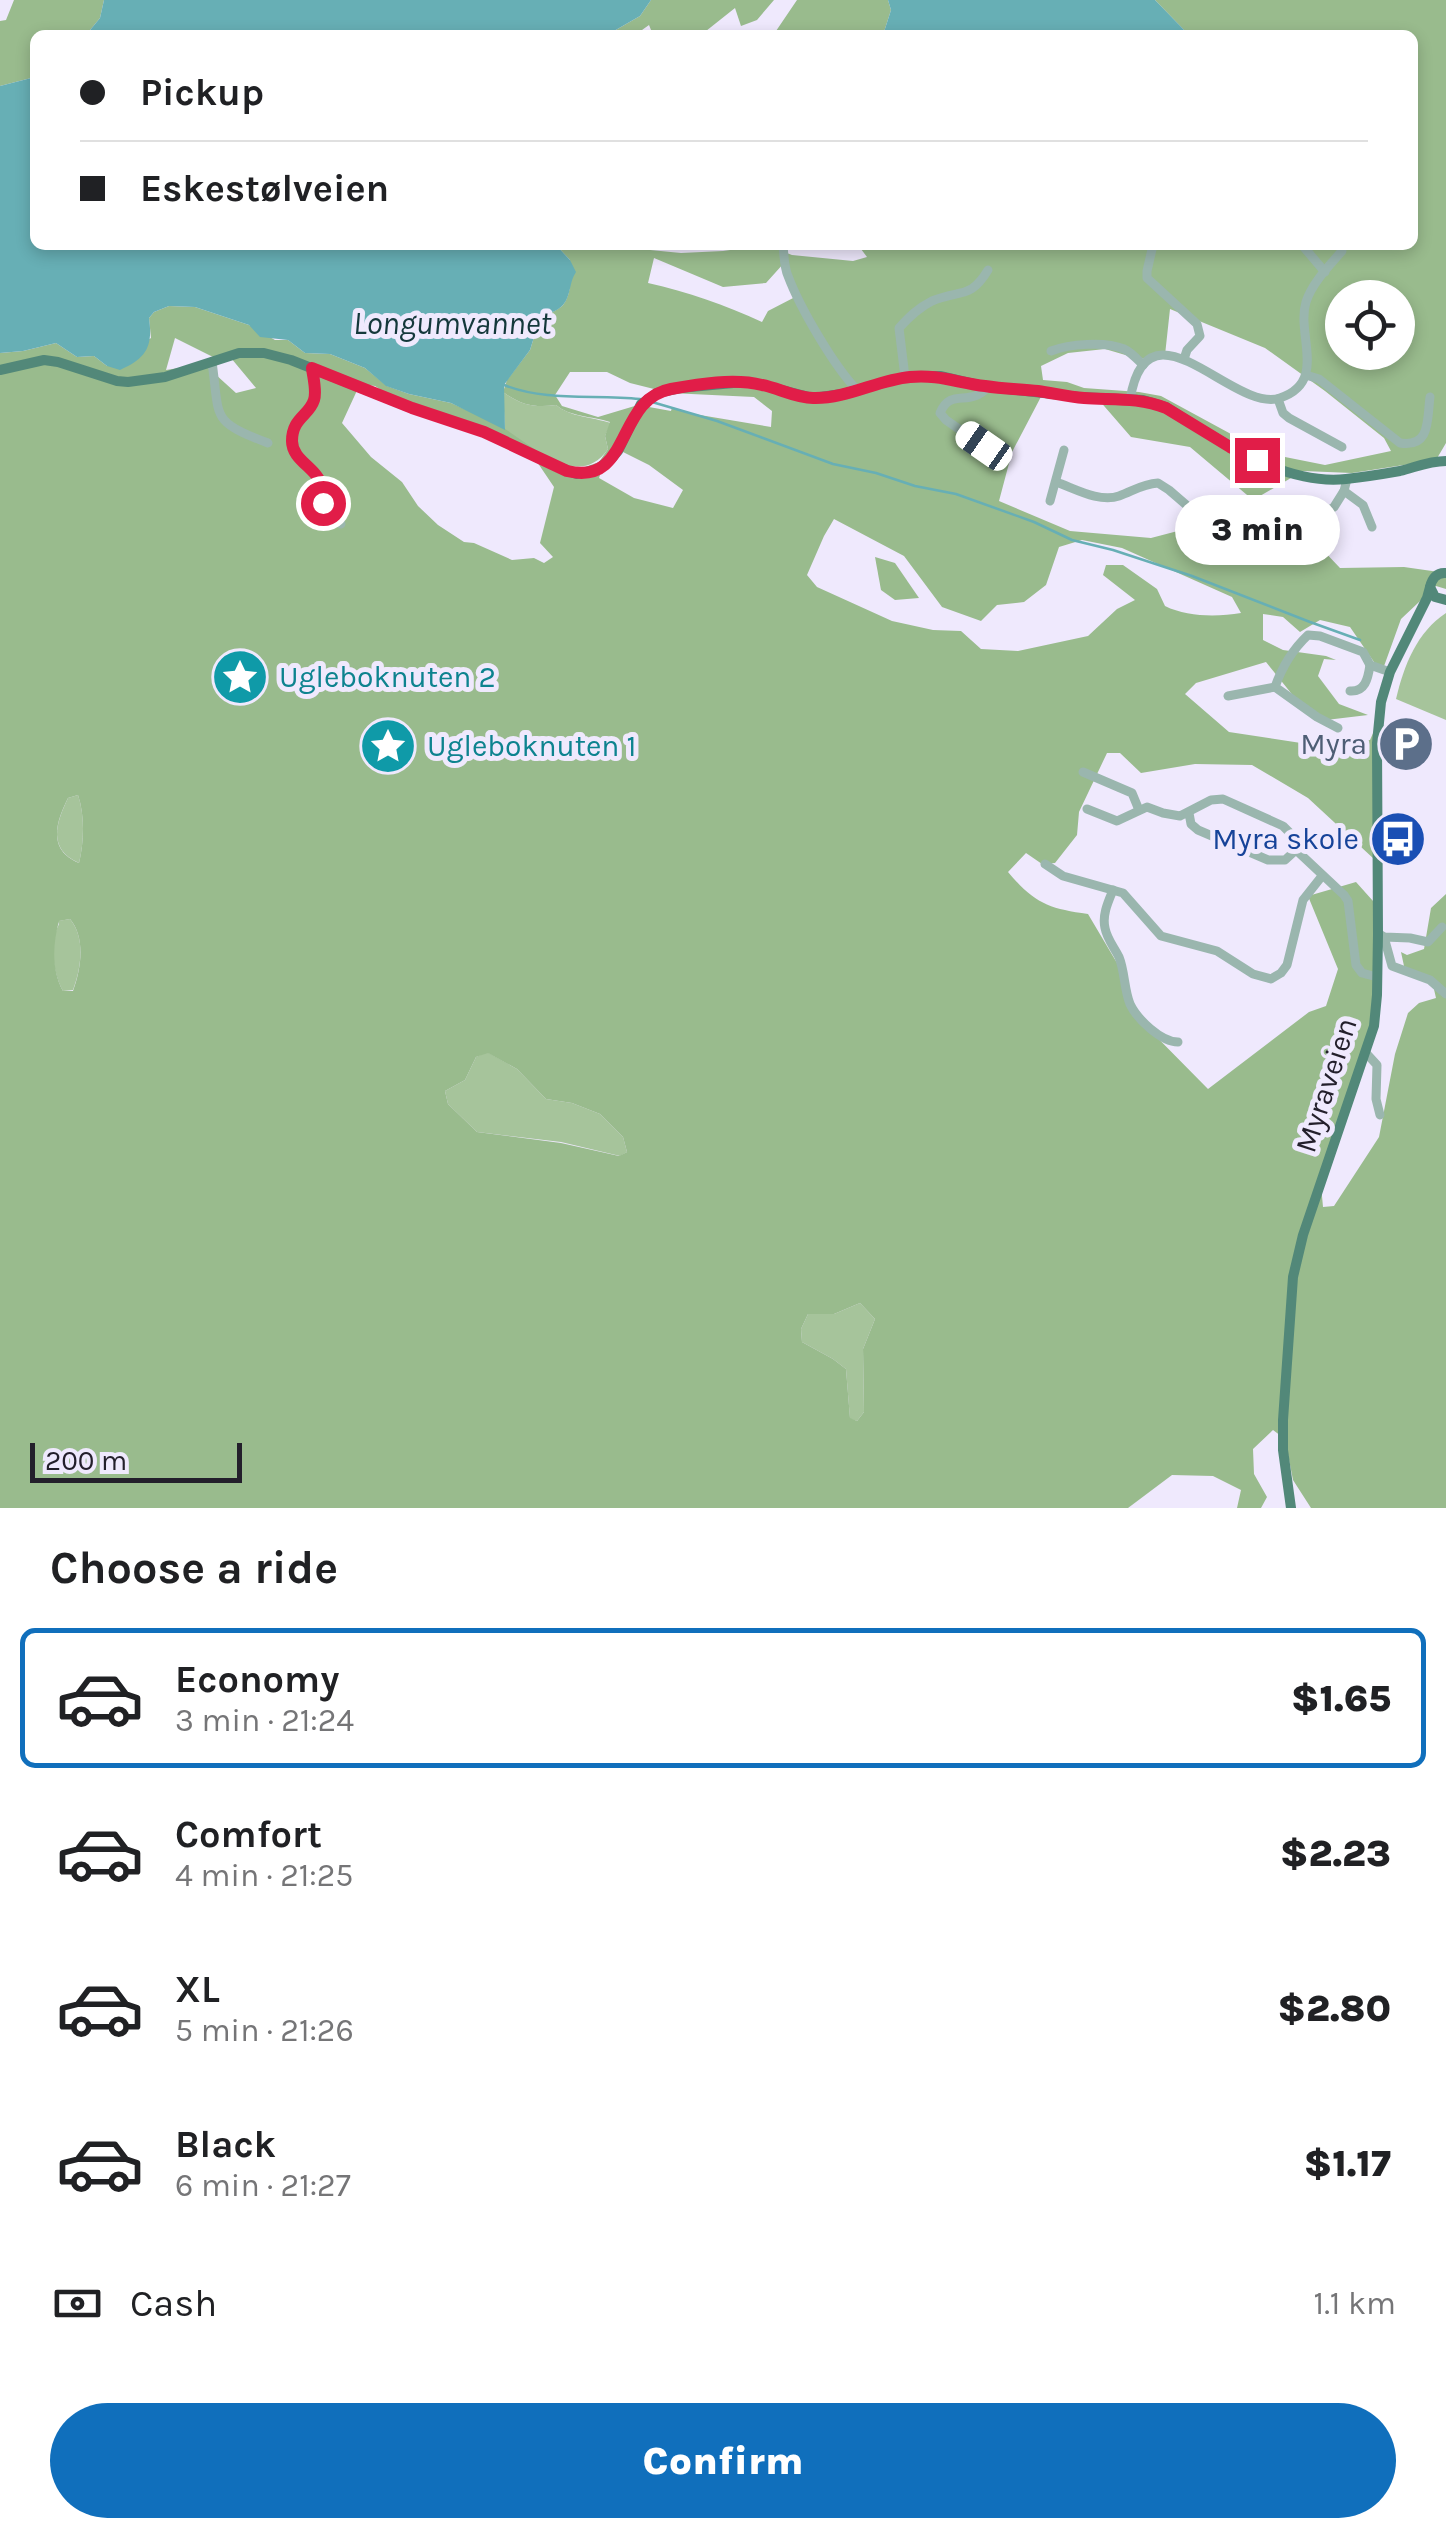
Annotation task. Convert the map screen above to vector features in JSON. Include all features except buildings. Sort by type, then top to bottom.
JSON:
[{"type":"main road","points":[[0,370],[44,360],[128,382],[165,377],[246,352],[264,353],[484,432],[577,474],[598,469],[618,451],[645,400],[666,390],[744,382],[813,398],[905,377],[941,376],[988,387],[1079,398],[1143,400],[1166,408],[1257,460],[1345,485],[1444,458]]},
{"type":"main road","name":"Myraveien","points":[[1291,1508],[1283,1420],[1293,1277],[1303,1236],[1374,1026],[1381,935],[1377,743],[1381,702],[1390,672],[1434,577],[1444,571]]},
{"type":"main road","points":[[1430,587],[1435,597],[1446,600]]},
{"type":"main road","name":"Myraveien","points":[[1412,628],[1432,607],[1446,600]]},
{"type":"street","points":[[784,250],[786,273],[801,303],[843,376],[857,390]]},
{"type":"street","points":[[1152,250],[1147,278],[1200,330],[1184,359]]},
{"type":"street","points":[[1306,250],[1325,272]]},
{"type":"street","points":[[1130,400],[1133,382],[1143,364],[1167,355],[1184,359],[1252,395],[1278,399],[1298,386],[1306,374],[1308,352],[1305,306],[1342,252]]},
{"type":"street","points":[[905,377],[899,328],[926,304],[979,286],[988,270]]},
{"type":"street","points":[[1051,350],[1067,344],[1118,347],[1143,364]]},
{"type":"street","points":[[212,362],[216,407],[223,420],[268,443]]},
{"type":"street","points":[[312,368],[314,403],[296,421],[294,452],[322,486],[328,515],[341,524]]},
{"type":"street","points":[[1306,374],[1400,443],[1410,445],[1424,435],[1430,396]]},
{"type":"street","points":[[984,446],[940,413],[952,399],[974,398],[988,387]]},
{"type":"street","points":[[1278,399],[1283,413],[1342,446]]},
{"type":"street","points":[[1393,454],[1400,443]]},
{"type":"street","points":[[1050,502],[1064,450]]},
{"type":"street","points":[[1056,482],[1109,498],[1158,483],[1235,547],[1256,555],[1334,507],[1345,485],[1362,506],[1372,528]]},
{"type":"street","points":[[1275,686],[1281,670],[1308,636],[1320,636],[1363,652],[1370,665],[1390,672]]},
{"type":"street","points":[[1350,691],[1363,688],[1370,665]]},
{"type":"street","points":[[1228,696],[1275,686],[1317,718],[1338,728]]},
{"type":"street","points":[[1083,772],[1132,794],[1139,810]]},
{"type":"street","points":[[1086,809],[1117,821],[1147,808],[1173,816],[1223,799],[1283,826],[1296,850],[1348,901],[1356,965],[1362,973],[1378,976]]},
{"type":"street","points":[[1188,812],[1198,830],[1268,860],[1285,860],[1296,850]]},
{"type":"street","points":[[1046,864],[1063,876],[1129,898],[1160,936],[1218,951],[1253,974],[1271,978],[1286,965],[1303,900],[1322,876]]},
{"type":"street","points":[[1113,890],[1104,925],[1121,963],[1130,1004],[1166,1040],[1178,1042]]},
{"type":"street","points":[[1442,927],[1428,942],[1381,935],[1392,966],[1430,980],[1446,994]]},
{"type":"street","points":[[1366,1053],[1377,1065],[1376,1099],[1380,1115]]},
{"type":"shaded area","points":[[14,0],[104,0],[100,18],[90,30],[30,30],[30,78],[0,86],[0,21],[6,20]]},
{"type":"shaded area","points":[[651,0],[774,0],[757,20],[741,26],[735,8],[707,30],[651,30],[649,25],[642,30],[616,30],[640,16]]},
{"type":"shaded area","points":[[797,0],[888,0],[891,10],[885,30],[777,30]]},
{"type":"shaded area","points":[[1155,0],[1446,0],[1446,443],[1436,460],[1352,473],[1303,471],[1253,500],[1190,447],[1131,437],[1098,399],[1044,391],[1012,452],[999,501],[1070,531],[1151,538],[1193,527],[1231,547],[1259,552],[1301,527],[1340,568],[1404,567],[1446,573],[1446,589],[1436,586],[1401,619],[1383,669],[1350,627],[1320,620],[1300,632],[1283,617],[1263,614],[1263,640],[1283,650],[1336,660],[1324,659],[1318,676],[1339,704],[1368,715],[1326,720],[1295,698],[1266,662],[1196,683],[1185,694],[1229,732],[1314,745],[1370,740],[1374,731],[1374,859],[1308,798],[1252,765],[1195,764],[1141,773],[1120,753],[1107,753],[1079,812],[1077,835],[1055,863],[1042,864],[1026,853],[1008,872],[1043,903],[1088,914],[1117,963],[1132,1012],[1208,1089],[1309,1012],[1326,1006],[1338,969],[1308,896],[1356,882],[1373,901],[1382,939],[1371,1029],[1321,1185],[1323,1207],[1334,1206],[1379,1137],[1395,1054],[1408,1013],[1419,1003],[1436,998],[1433,985],[1404,966],[1401,952],[1407,955],[1424,949],[1431,908],[1446,894],[1446,1508],[1311,1508],[1293,1480],[1285,1439],[1273,1430],[1253,1449],[1254,1474],[1267,1497],[1261,1508],[1237,1508],[1241,1490],[1213,1476],[1172,1475],[1128,1508],[0,1508],[0,353],[56,343],[77,357],[94,356],[107,366],[151,338],[149,318],[154,312],[169,306],[195,307],[249,325],[275,340],[288,340],[305,353],[330,354],[365,368],[387,386],[451,403],[498,424],[543,455],[560,463],[585,467],[599,462],[608,449],[605,436],[610,422],[574,414],[556,405],[528,404],[503,392],[507,380],[530,350],[540,318],[566,300],[570,260],[561,250],[779,250],[792,255],[853,261],[867,257],[862,250],[1418,250],[1418,30],[1184,30]],"holes":[[[654,258],[723,287],[766,283],[784,263],[797,296],[768,311],[762,322],[648,283]],[[1170,309],[1265,348],[1384,438],[1391,451],[1325,465],[1285,457],[1242,440],[1161,396],[1043,380],[1041,366],[1068,353],[1105,349],[1139,359],[1165,355]],[[175,338],[221,361],[231,358],[256,388],[236,393],[204,364],[166,370]],[[570,372],[607,372],[630,383],[670,393],[754,397],[772,411],[771,427],[672,407],[671,411],[638,405],[598,417],[562,406],[555,395]],[[360,384],[375,386],[392,397],[457,418],[531,453],[554,487],[540,543],[553,557],[544,563],[534,558],[512,560],[464,542],[418,506],[402,482],[371,457],[342,423]],[[621,451],[649,465],[683,490],[673,508],[634,498],[599,478],[603,466]],[[834,519],[904,556],[942,607],[981,621],[997,605],[1024,602],[1046,585],[1059,547],[1082,540],[1122,548],[1232,597],[1241,613],[1202,615],[1174,610],[1165,606],[1157,589],[1123,565],[1106,565],[1103,575],[1135,600],[1117,609],[1088,636],[1018,651],[981,649],[961,631],[933,630],[892,621],[817,587],[807,575]],[[78,795],[83,829],[79,863],[62,851],[57,835],[68,798]],[[70,919],[78,935],[80,954],[73,991],[63,991],[55,965],[55,938],[59,921]],[[488,1053],[517,1069],[546,1099],[572,1103],[600,1114],[623,1137],[627,1152],[619,1156],[561,1143],[477,1132],[448,1104],[445,1091],[465,1080],[476,1057]],[[860,1303],[875,1319],[863,1349],[864,1412],[857,1421],[850,1418],[846,1369],[802,1342],[801,1329],[808,1314],[834,1314]]]},
{"type":"shaded area","points":[[503,392],[528,404],[556,405],[611,423],[605,436],[608,449],[597,461],[584,466],[571,466],[543,455],[505,430]]},
{"type":"shaded area","points":[[875,557],[895,563],[919,598],[895,600],[881,590]]},
{"type":"shaded area","points":[[1446,613],[1446,720],[1396,699],[1413,650]]},
{"type":"shaded area","points":[[78,795],[83,829],[79,863],[62,850],[57,835],[68,798]]},
{"type":"shaded area","points":[[70,919],[78,935],[80,963],[73,990],[63,991],[53,949],[58,921]]},
{"type":"shaded area","points":[[487,1052],[517,1069],[546,1099],[572,1103],[600,1114],[623,1137],[627,1152],[620,1156],[561,1142],[477,1132],[448,1104],[445,1091],[465,1080],[476,1057]]},
{"type":"shaded area","points":[[860,1303],[875,1319],[863,1349],[864,1412],[857,1421],[850,1419],[846,1369],[802,1342],[801,1329],[808,1314],[834,1314]]},
{"type":"water","points":[[104,0],[651,0],[640,16],[616,30],[90,30],[100,18]]},
{"type":"water","points":[[888,0],[1155,0],[1184,30],[885,30],[891,10]]},
{"type":"water","name":"Longumvannet","points":[[30,78],[30,250],[561,250],[576,272],[566,301],[540,318],[530,350],[504,385],[505,430],[451,403],[386,386],[365,368],[330,354],[305,353],[288,340],[260,337],[249,325],[195,307],[169,306],[154,312],[149,318],[146,350],[120,370],[94,356],[77,357],[56,343],[0,353],[0,86]]},
{"type":"waterway","points":[[504,385],[554,396],[640,399]]},
{"type":"waterway","points":[[652,402],[717,421],[833,464],[956,494],[1072,540],[1192,576],[1360,640]]},
{"type":"place","name":"Ugleboknuten 2","points":[[240,677]]},
{"type":"place","name":"Myra","points":[[1406,744]]},
{"type":"place","name":"Ugleboknuten 1","points":[[388,746]]},
{"type":"place","name":"Myra skole","points":[[1398,839]]},
{"type":"route","points":[[323,503],[322,486],[294,452],[292,439],[296,421],[314,403],[312,368],[484,432],[577,474],[605,464],[618,451],[641,404],[666,390],[744,382],[813,398],[914,376],[941,376],[978,385],[1079,398],[1143,400],[1166,408],[1257,460]]}]
